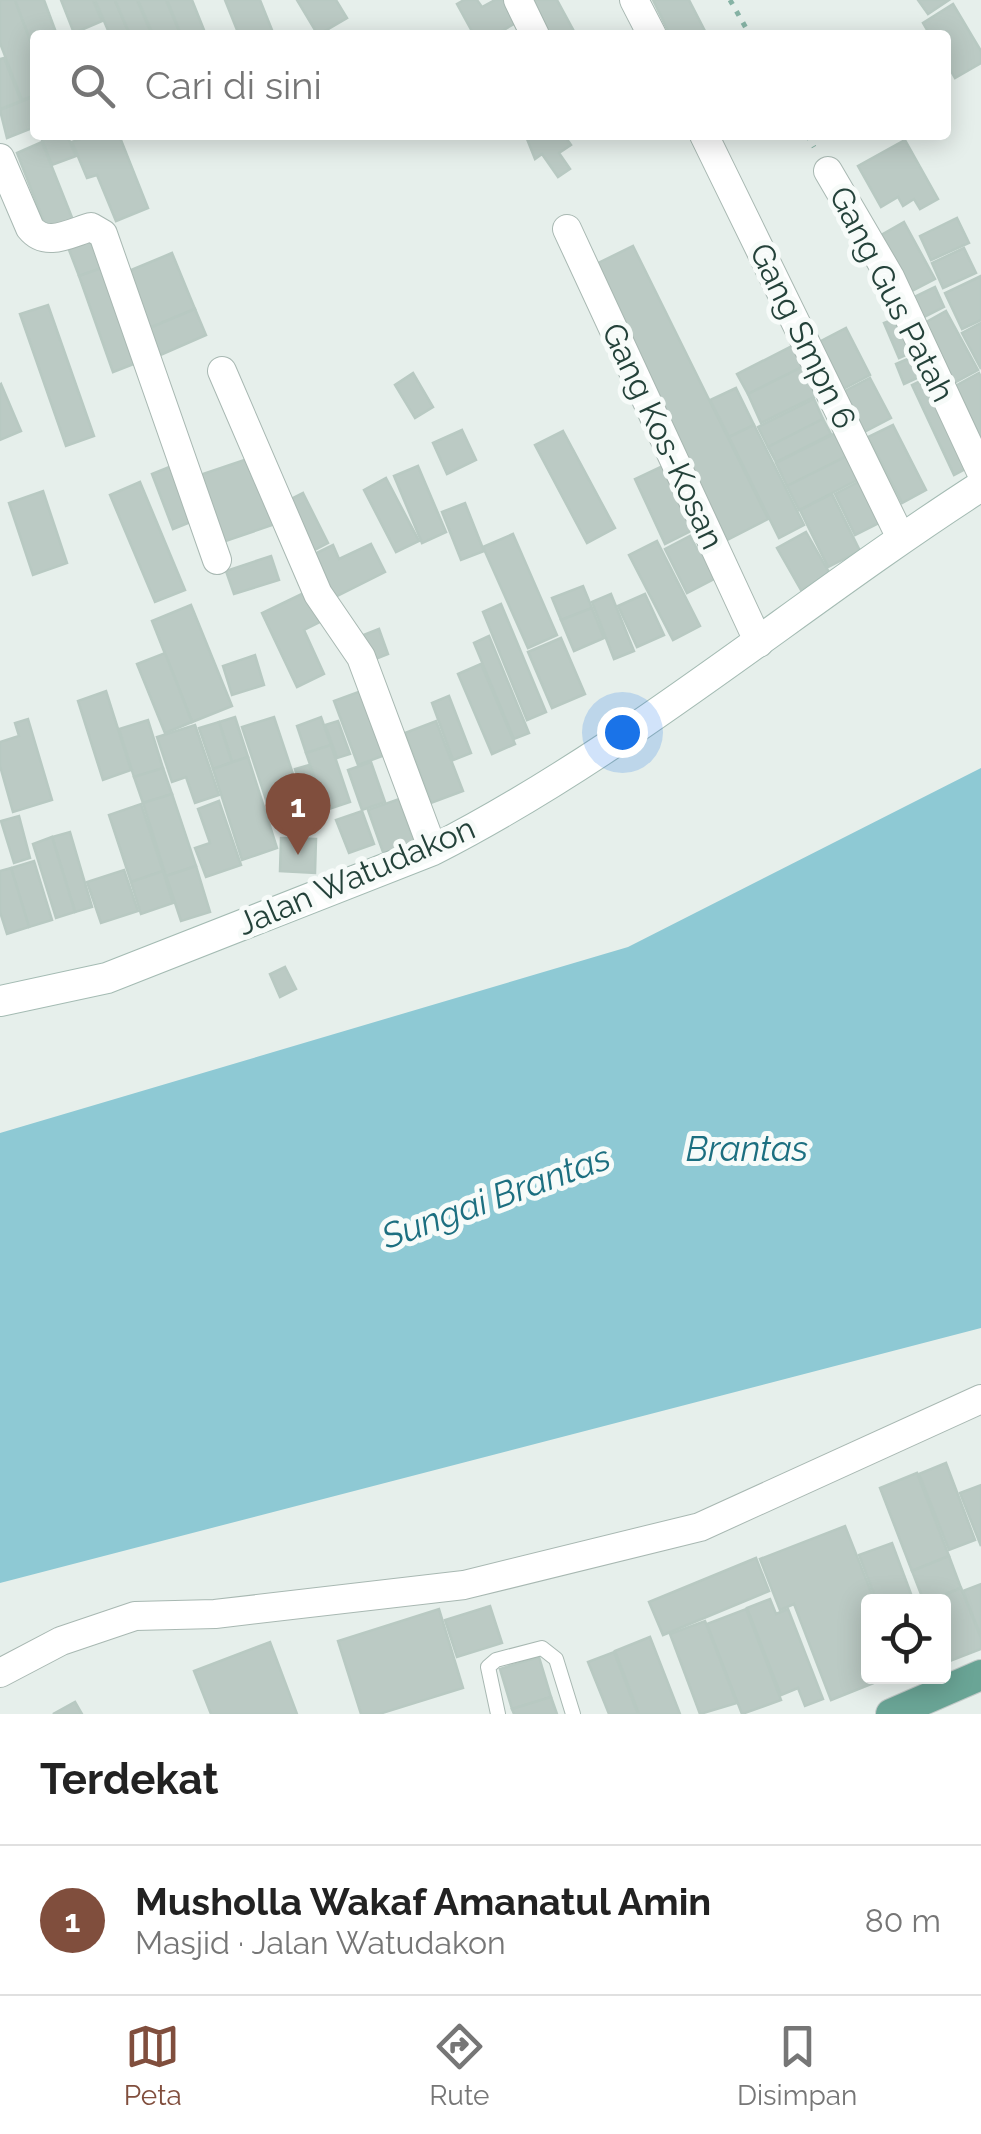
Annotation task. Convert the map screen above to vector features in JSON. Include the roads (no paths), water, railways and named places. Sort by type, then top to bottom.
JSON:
[{"type":"main road","name":"Jalan Watudakon","points":[[0,1001],[107,978],[432,850],[583,764],[759,643],[901,538],[981,486]]},
{"type":"main road","points":[[891,1714],[981,1675]]},
{"type":"street","points":[[518,0],[533,30]]},
{"type":"street","points":[[634,0],[649,30]]},
{"type":"street","name":"Gang Smpn 6","points":[[706,140],[901,538]]},
{"type":"street","points":[[0,158],[37,237],[46,240],[91,227],[103,234],[218,560]]},
{"type":"street","name":"Gang Gus Patah","points":[[828,171],[890,276],[981,472]]},
{"type":"street","name":"Gang Kos-Kosan","points":[[568,228],[759,643]]},
{"type":"street","points":[[222,372],[318,594],[362,657],[432,850]]},
{"type":"street","points":[[0,1673],[60,1641],[135,1616],[215,1614],[464,1584],[700,1527],[916,1426],[981,1400]]},
{"type":"lane","points":[[498,1714],[488,1668],[496,1660],[542,1648],[556,1659],[572,1714]]},
{"type":"water","name":"Brantas","points":[[981,768],[981,1328],[0,1583],[0,1133],[628,947]]},
{"type":"place","name":"Musholla Wakaf Amanatul Amin","points":[[298,855]]},
{"type":"water label","name":"Sungai Brantas","points":[[496,1197]]}]
